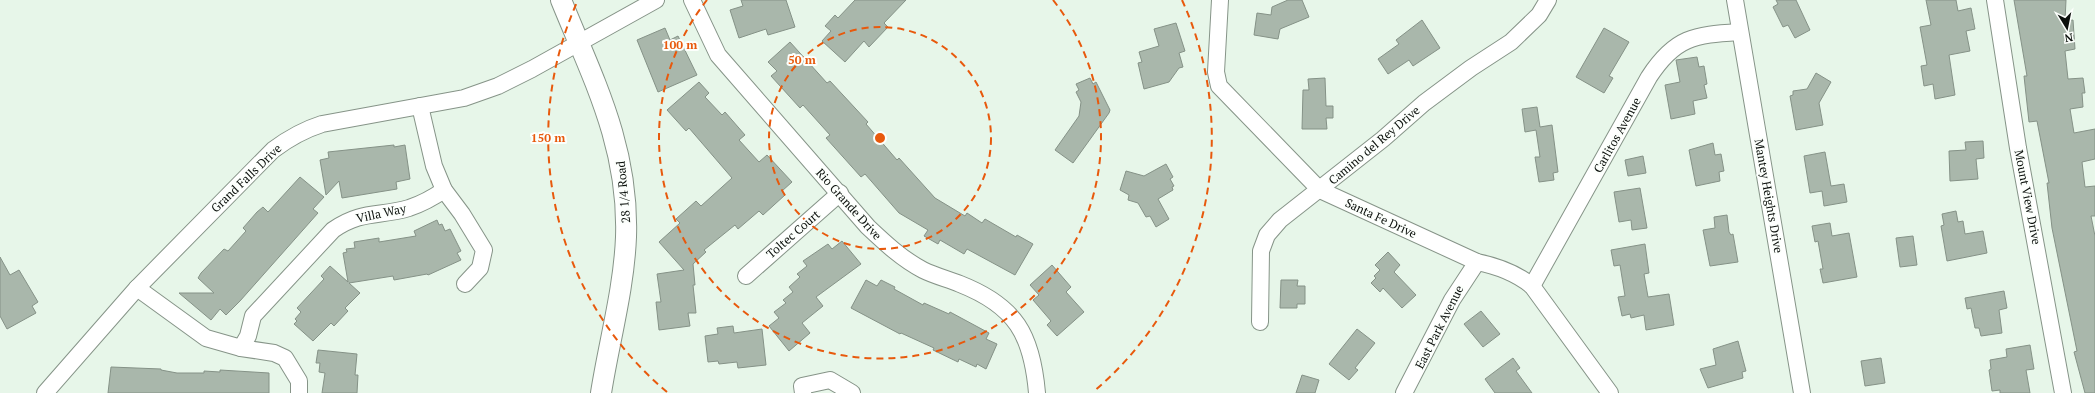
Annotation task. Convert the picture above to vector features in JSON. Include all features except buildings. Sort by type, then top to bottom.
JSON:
[{"type":"main road","name":"28 1/4 Road","points":[[561,0],[598,85],[613,130],[625,194],[626,238],[624,265],[601,393]]},
{"type":"street","name":"Grand Falls Drive","points":[[54,390],[137,288],[273,150],[290,137],[302,130],[322,124],[464,98],[498,86],[656,0]]},
{"type":"street","name":"Rio Grande Drive","points":[[692,0],[718,55],[840,193],[868,227],[889,247],[923,270],[985,294],[1004,308],[1020,326],[1029,347],[1037,393]]},
{"type":"street","name":"Santa Fe Drive","points":[[1220,0],[1216,72],[1219,86],[1320,190],[1477,262],[1494,266],[1523,278],[1532,286],[1610,393]]},
{"type":"street","name":"Camino del Rey Drive","points":[[1260,322],[1261,252],[1266,235],[1280,220],[1320,190],[1424,103],[1470,68],[1510,42],[1539,15],[1548,0]]},
{"type":"street","name":"Mantey Heights Drive","points":[[1734,0],[1802,393]]},
{"type":"street","name":"Mount View Drive","points":[[1995,0],[2018,148],[2063,393]]},
{"type":"street","name":"Carlitos Avenue","points":[[1532,286],[1661,58],[1678,44],[1696,36],[1739,32]]},
{"type":"street","points":[[420,106],[434,166],[444,190],[462,214],[484,250],[480,268],[465,284]]},
{"type":"street","name":"Villa Way","points":[[241,348],[248,336],[254,316],[333,230],[346,221],[369,214],[408,208],[444,190]]},
{"type":"street","name":"Toltec Court","points":[[746,276],[840,193]]},
{"type":"street","name":"East Park Avenue","points":[[1404,393],[1452,300],[1477,262]]},
{"type":"street","points":[[137,288],[206,338],[241,348],[274,353],[285,358],[299,381],[299,393]]},
{"type":"street","points":[[803,393],[802,386],[830,380],[852,393]]}]
